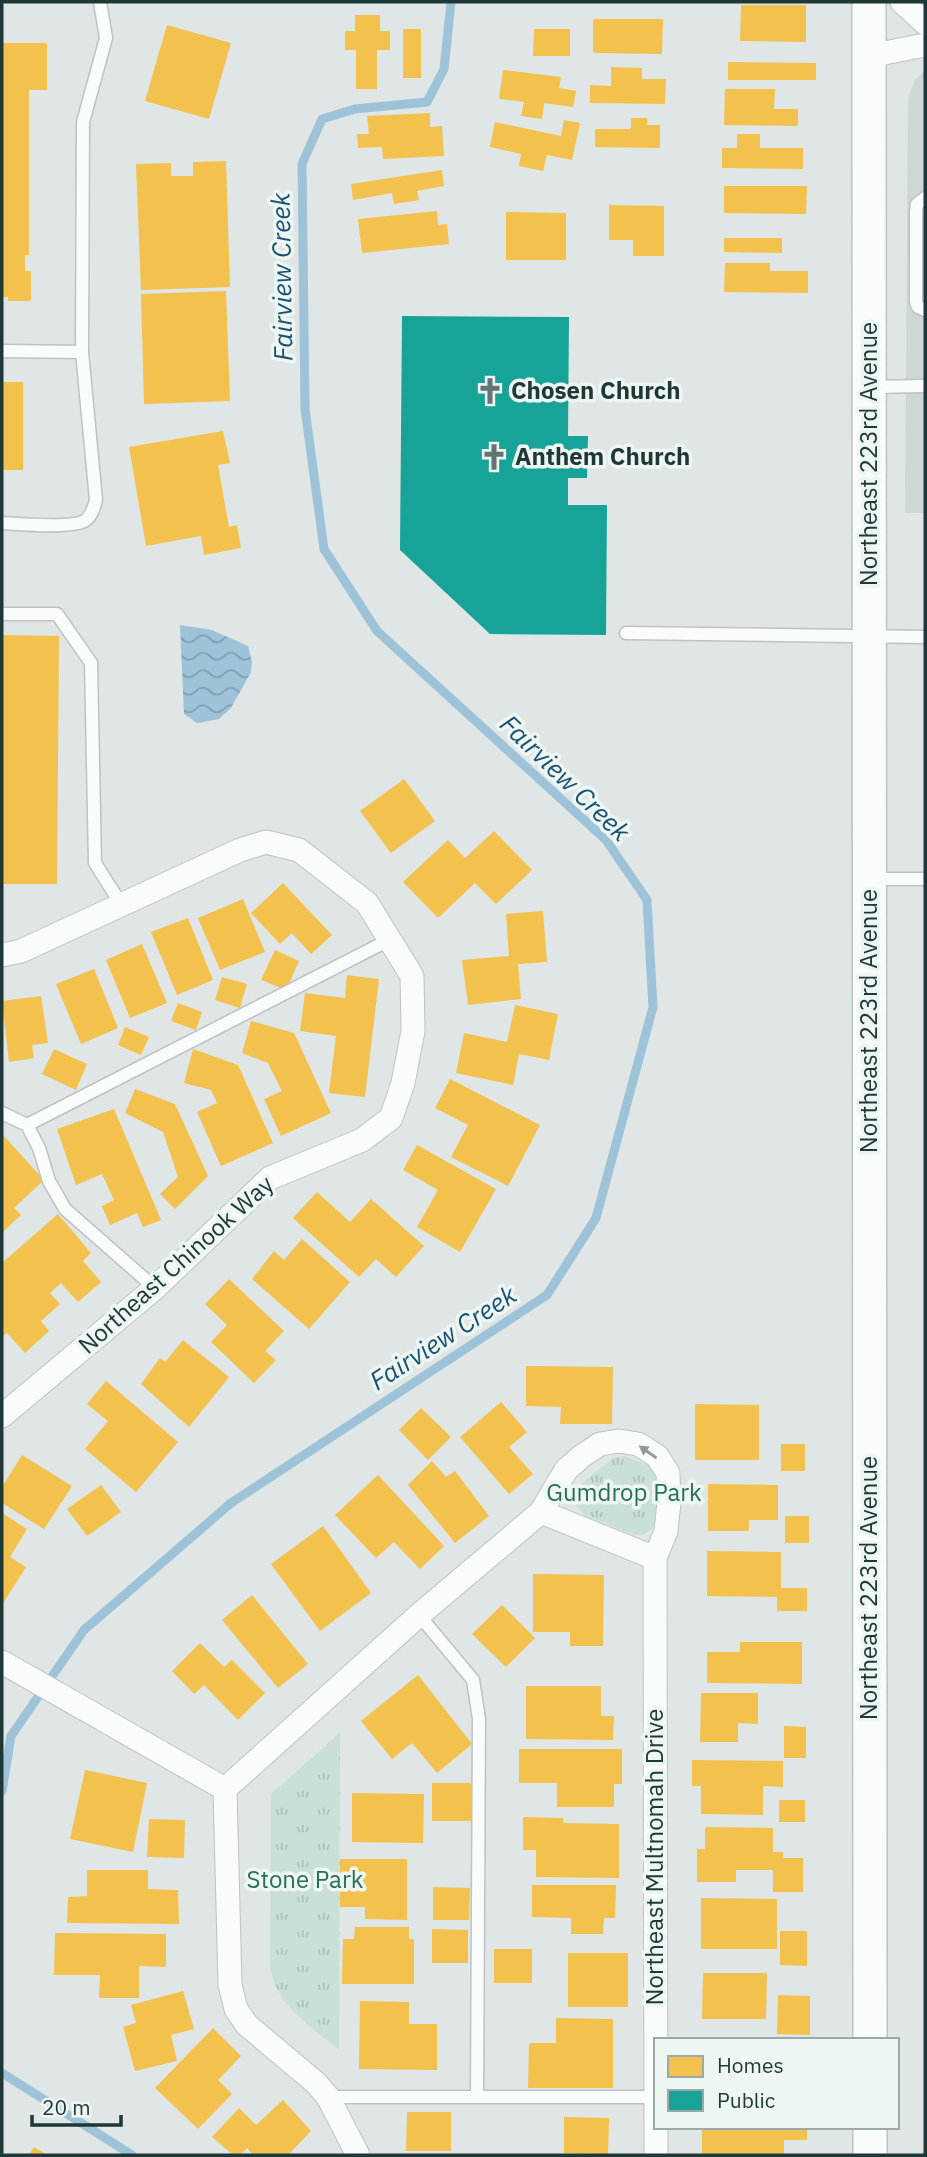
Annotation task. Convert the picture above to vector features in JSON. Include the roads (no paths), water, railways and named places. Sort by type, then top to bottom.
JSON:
[{"type":"main road","name":"Northeast 223rd Avenue","points":[[869,2],[870,2038]]},
{"type":"main road","points":[[870,2129],[870,2155]]},
{"type":"street","points":[[902,2],[925,23]]},
{"type":"street","points":[[869,56],[925,45]]},
{"type":"street","name":"Northeast Chinook Way","points":[[2,955],[21,951],[240,850],[266,842],[299,850],[367,903],[412,976],[413,1031],[403,1083],[391,1118],[362,1140],[270,1178],[155,1288],[2,1416]]},
{"type":"street","name":"Northeast Multnomah Drive","points":[[225,1789],[419,1615],[541,1512],[566,1470],[582,1456],[600,1444],[619,1441],[638,1444],[657,1456],[668,1473],[669,1502],[666,1531],[655,1558],[655,2038]]},
{"type":"street","points":[[541,1512],[655,1558]]},
{"type":"street","points":[[6,1664],[225,1789],[230,1985],[236,2009],[247,2025],[316,2083],[328,2097],[358,2155]]},
{"type":"street","name":"Northeast Multnomah Drive","points":[[656,2129],[656,2155]]},
{"type":"lane","points":[[2,523],[75,524],[86,520],[94,510],[96,500],[82,352],[83,122],[106,38],[100,2]]},
{"type":"lane","points":[[925,198],[917,204],[916,211],[916,302],[918,307],[925,310]]},
{"type":"lane","points":[[2,351],[82,352]]},
{"type":"lane","points":[[868,387],[925,386]]},
{"type":"lane","points":[[2,614],[57,614],[91,663],[95,863],[121,904]]},
{"type":"lane","points":[[626,633],[925,637]]},
{"type":"lane","points":[[869,879],[925,879]]},
{"type":"lane","points":[[27,1125],[391,939]]},
{"type":"lane","points":[[2,1113],[27,1125],[39,1148],[49,1181],[65,1209],[155,1288]]},
{"type":"lane","points":[[419,1615],[473,1680],[479,1719],[477,2096]]},
{"type":"lane","points":[[328,2097],[654,2097]]},
{"type":"water","points":[[180,625],[212,630],[248,646],[252,662],[251,672],[231,708],[219,719],[197,723],[184,714]]},
{"type":"waterway","name":"Fairview Creek","points":[[2,1791],[11,1736],[84,1630],[231,1503],[547,1295],[596,1218],[653,1007],[647,900],[606,840],[377,631],[324,549],[305,409],[302,164],[322,119],[355,109],[427,102],[444,69],[451,2]]},
{"type":"waterway","points":[[2,2073],[132,2155]]},
{"type":"place","name":"Chosen Church","points":[[490,391]]},
{"type":"place","name":"Anthem Church","points":[[494,457]]},
{"type":"park label","name":"Gumdrop Park","points":[[624,1493]]},
{"type":"park label","name":"Stone Park","points":[[305,1880]]}]
